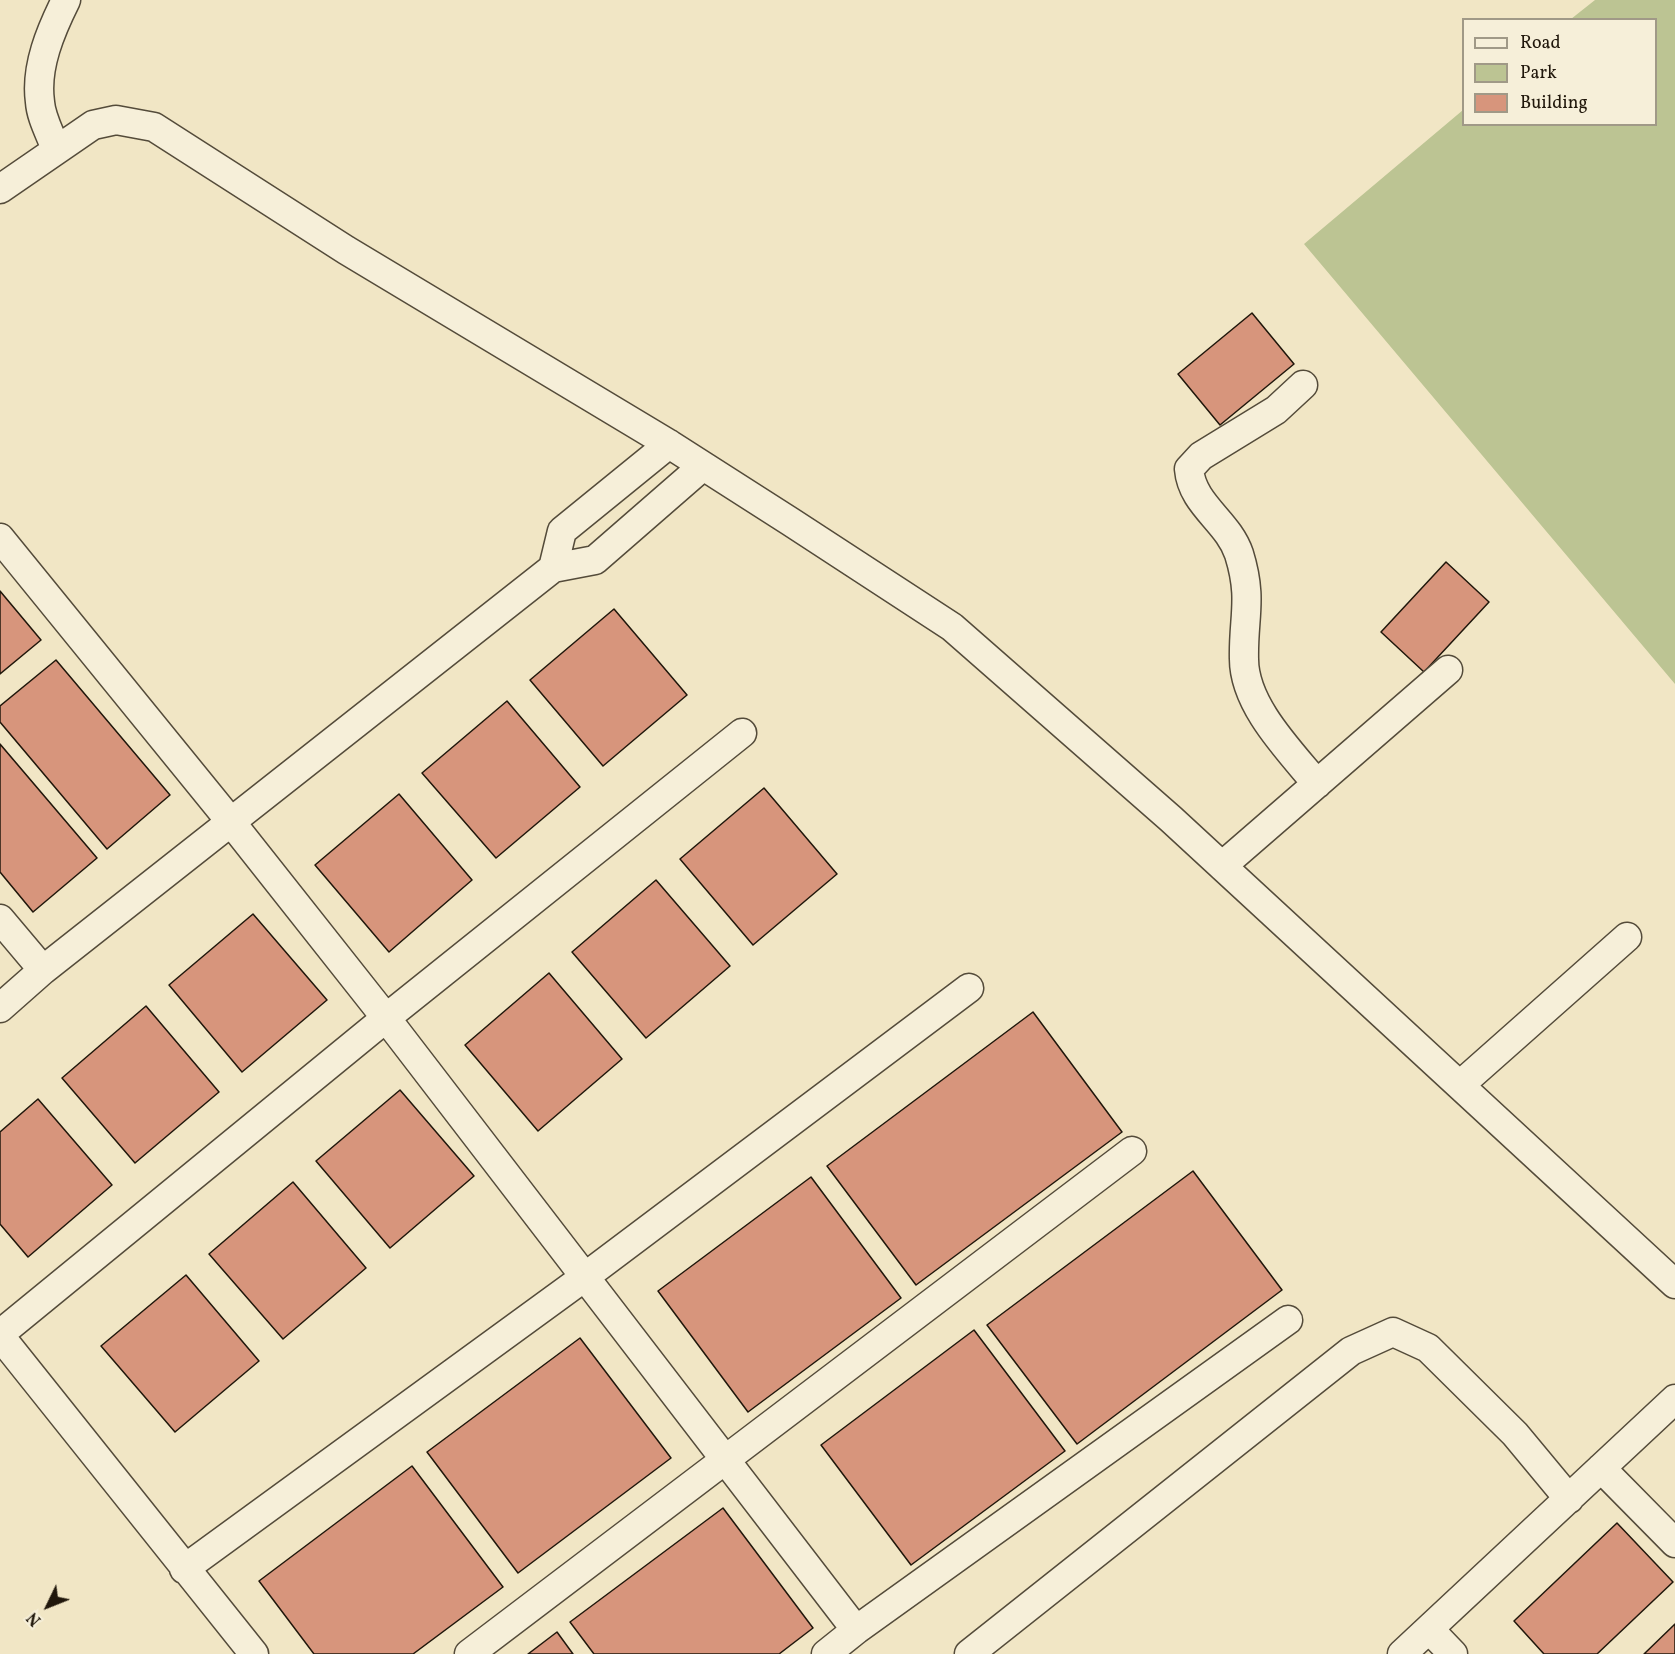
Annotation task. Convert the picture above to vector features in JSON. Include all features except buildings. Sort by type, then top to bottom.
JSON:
[{"type":"street","points":[[56,150],[39,102],[42,62],[53,25],[66,0]]},
{"type":"street","points":[[0,189],[93,125],[116,120],[154,127],[346,250],[669,444],[952,627],[1221,866],[1675,1284]]},
{"type":"street","points":[[1303,385],[1276,410],[1201,456],[1189,469],[1190,484],[1197,497],[1238,551],[1247,583],[1244,660],[1260,711],[1317,784]]},
{"type":"street","points":[[553,568],[562,531],[669,444]]},
{"type":"street","points":[[0,1008],[43,970],[553,568],[595,560],[703,466]]},
{"type":"street","points":[[0,538],[231,822],[386,1018],[586,1276],[723,1460],[856,1630]]},
{"type":"street","points":[[1221,866],[1448,670]]},
{"type":"street","points":[[254,1654],[184,1569],[0,1335],[386,1018],[742,733]]},
{"type":"street","points":[[0,919],[43,970]]},
{"type":"street","points":[[1460,1086],[1627,937]]},
{"type":"street","points":[[184,1569],[586,1276],[969,988]]},
{"type":"street","points":[[469,1654],[1132,1151]]},
{"type":"street","points":[[826,1654],[856,1630],[1288,1320]]},
{"type":"street","points":[[969,1654],[1351,1351],[1393,1332],[1428,1348],[1515,1434],[1569,1499]]},
{"type":"street","points":[[1402,1654],[1601,1468],[1671,1411]]},
{"type":"street","points":[[1601,1468],[1675,1543]]},
{"type":"street","points":[[1429,1629],[1453,1654]]},
{"type":"green space","points":[[1595,0],[1675,0],[1675,684],[1304,244],[1462,111],[1462,126],[1657,126],[1657,18],[1572,18]]}]
